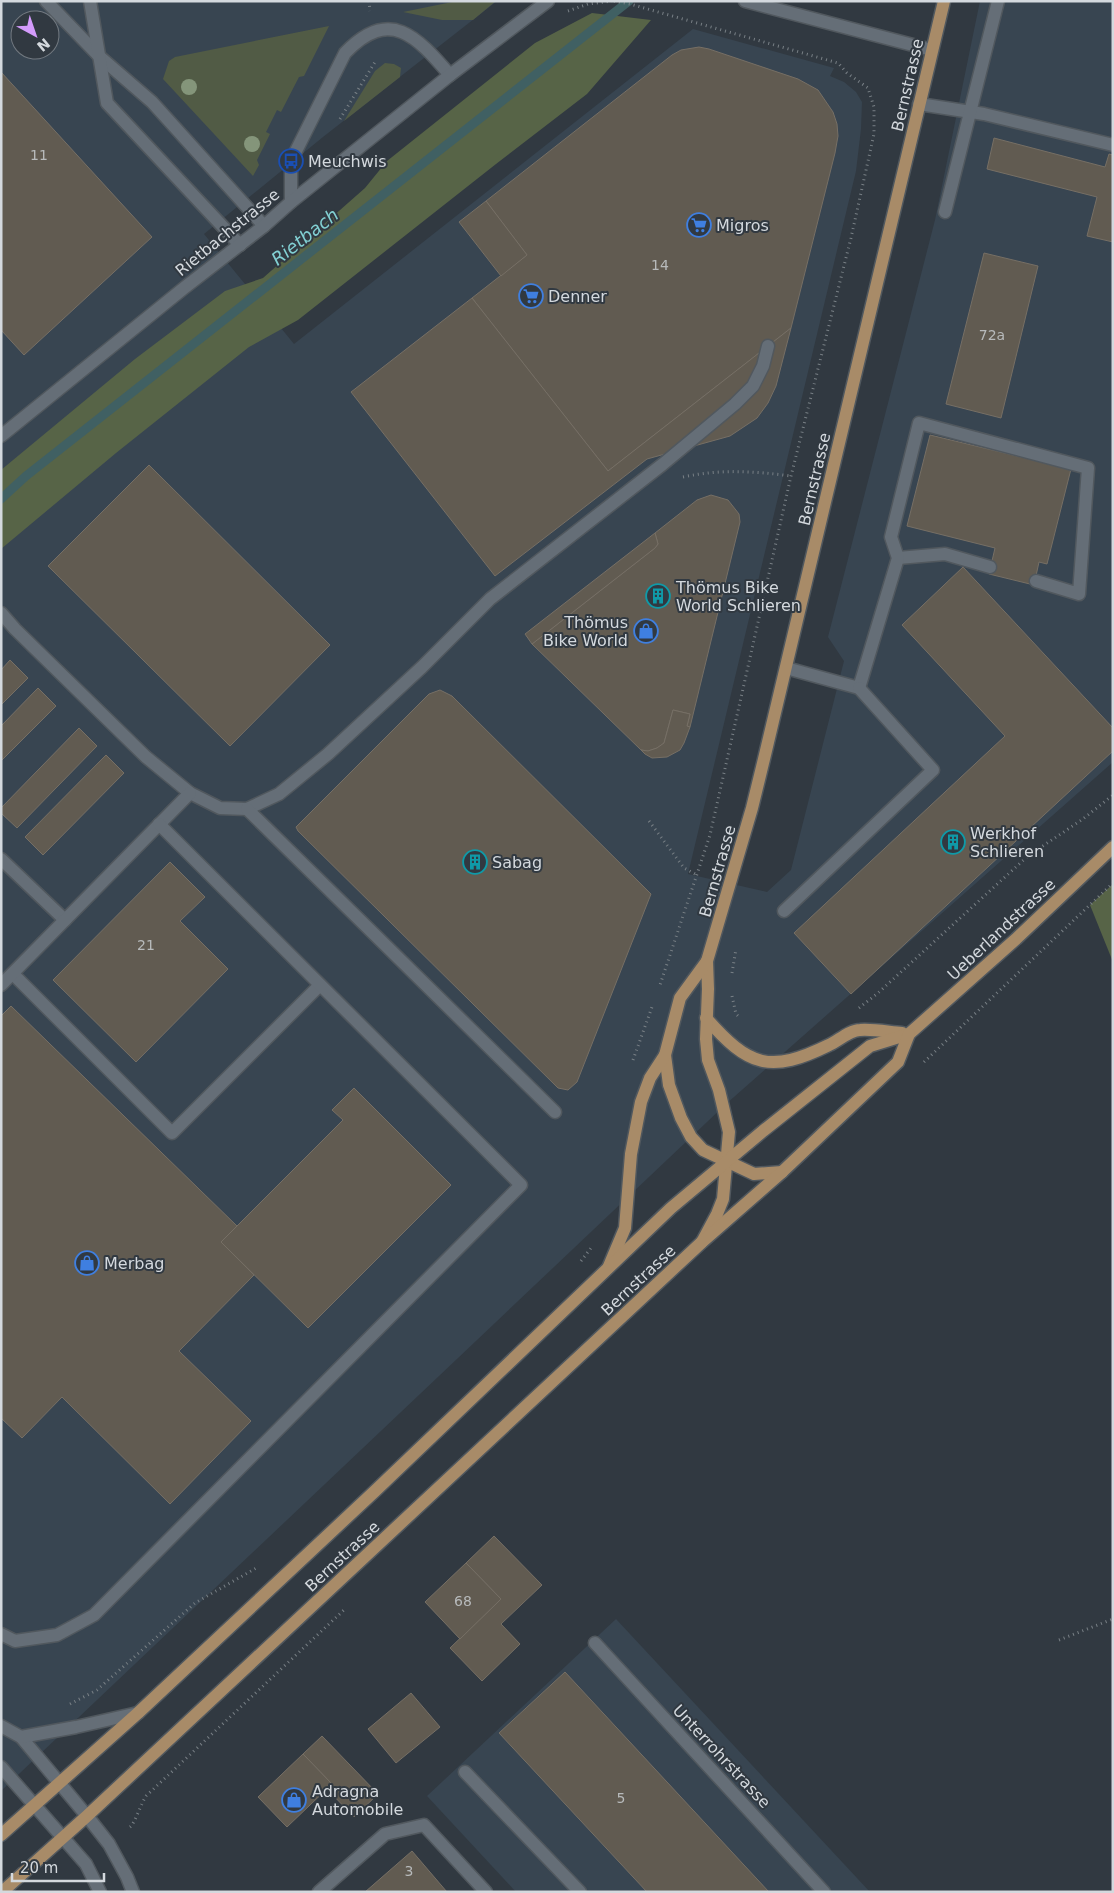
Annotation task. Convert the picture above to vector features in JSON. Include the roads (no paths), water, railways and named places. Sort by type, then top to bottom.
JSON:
[{"type":"main road","name":"Bernstrasse","points":[[702,1242],[717,1214],[722,1199],[729,1132],[719,1090],[708,1060],[706,1039],[707,961],[752,808],[944,1]]},
{"type":"main road","name":"Ueberlandstrasse","points":[[782,1172],[898,1062],[910,1034],[1113,847]]},
{"type":"main road","name":"Bernstrasse","points":[[607,1270],[625,1228],[631,1154],[641,1102],[650,1078],[665,1054],[680,998],[707,961]]},
{"type":"main road","points":[[706,1018],[734,1046],[752,1058],[764,1062],[778,1063],[805,1057],[858,1029],[910,1034]]},
{"type":"main road","name":"Ueberlandstrasse","points":[[726,1162],[870,1046],[910,1034]]},
{"type":"main road","name":"Bernstrasse","points":[[665,1054],[669,1086],[691,1137],[703,1150],[754,1174],[782,1172]]},
{"type":"main road","name":"Bernstrasse","points":[[1,1835],[138,1713],[671,1208],[726,1162]]},
{"type":"main road","name":"Bernstrasse","points":[[2,1892],[87,1816],[702,1242],[782,1172]]},
{"type":"street","points":[[46,1],[100,57],[152,102],[264,226]]},
{"type":"street","points":[[90,1],[108,103],[240,245]]},
{"type":"street","name":"Rietbachstrasse","points":[[1,436],[450,75],[548,1]]},
{"type":"street","points":[[745,1],[932,50]]},
{"type":"street","points":[[945,212],[998,1]]},
{"type":"street","points":[[291,202],[291,161],[345,53],[358,40],[374,31],[394,30],[409,34],[422,44],[450,75]]},
{"type":"street","points":[[919,104],[971,112],[1113,145]]},
{"type":"street","points":[[1,613],[146,757],[190,793],[220,808],[247,809],[279,794],[328,754],[422,667],[490,599],[663,464],[736,404],[753,386],[763,366],[768,346]]},
{"type":"street","points":[[859,688],[898,558],[891,537],[919,422],[1088,468],[1079,594],[1036,581]]},
{"type":"street","points":[[898,558],[945,554],[990,567]]},
{"type":"street","points":[[784,911],[933,770],[859,688],[786,668]]},
{"type":"street","points":[[1,985],[190,793]]},
{"type":"street","points":[[247,809],[555,1112]]},
{"type":"street","points":[[1,1634],[16,1641],[57,1635],[94,1615],[521,1185],[159,824]]},
{"type":"street","points":[[1,859],[65,920]]},
{"type":"street","points":[[13,974],[172,1132],[320,985]]},
{"type":"street","name":"Unterrohrstrasse","points":[[595,1643],[824,1892]]},
{"type":"street","points":[[20,1737],[138,1713]]},
{"type":"street","points":[[1,1726],[20,1737],[87,1816],[109,1844],[128,1877],[134,1892]]},
{"type":"street","points":[[1,1767],[86,1864],[100,1892]]},
{"type":"street","points":[[465,1772],[580,1892]]},
{"type":"street","points":[[319,1892],[385,1834],[424,1825],[486,1892]]},
{"type":"waterway","name":"Rietbach","points":[[1,499],[26,476],[629,1]]},
{"type":"place","name":"Meuchwis","points":[[291,161]]},
{"type":"place","name":"Migros","points":[[699,225]]},
{"type":"place","name":"Denner","points":[[531,296]]},
{"type":"place","name":"Thömus Bike World Schlieren","points":[[658,596]]},
{"type":"place","name":"Thömus Bike World","points":[[646,631]]},
{"type":"place","name":"Werkhof Schlieren","points":[[953,842]]},
{"type":"place","name":"Sabag","points":[[475,862]]},
{"type":"place","name":"Merbag","points":[[87,1263]]},
{"type":"place","name":"Adragna Automobile","points":[[294,1800]]}]
